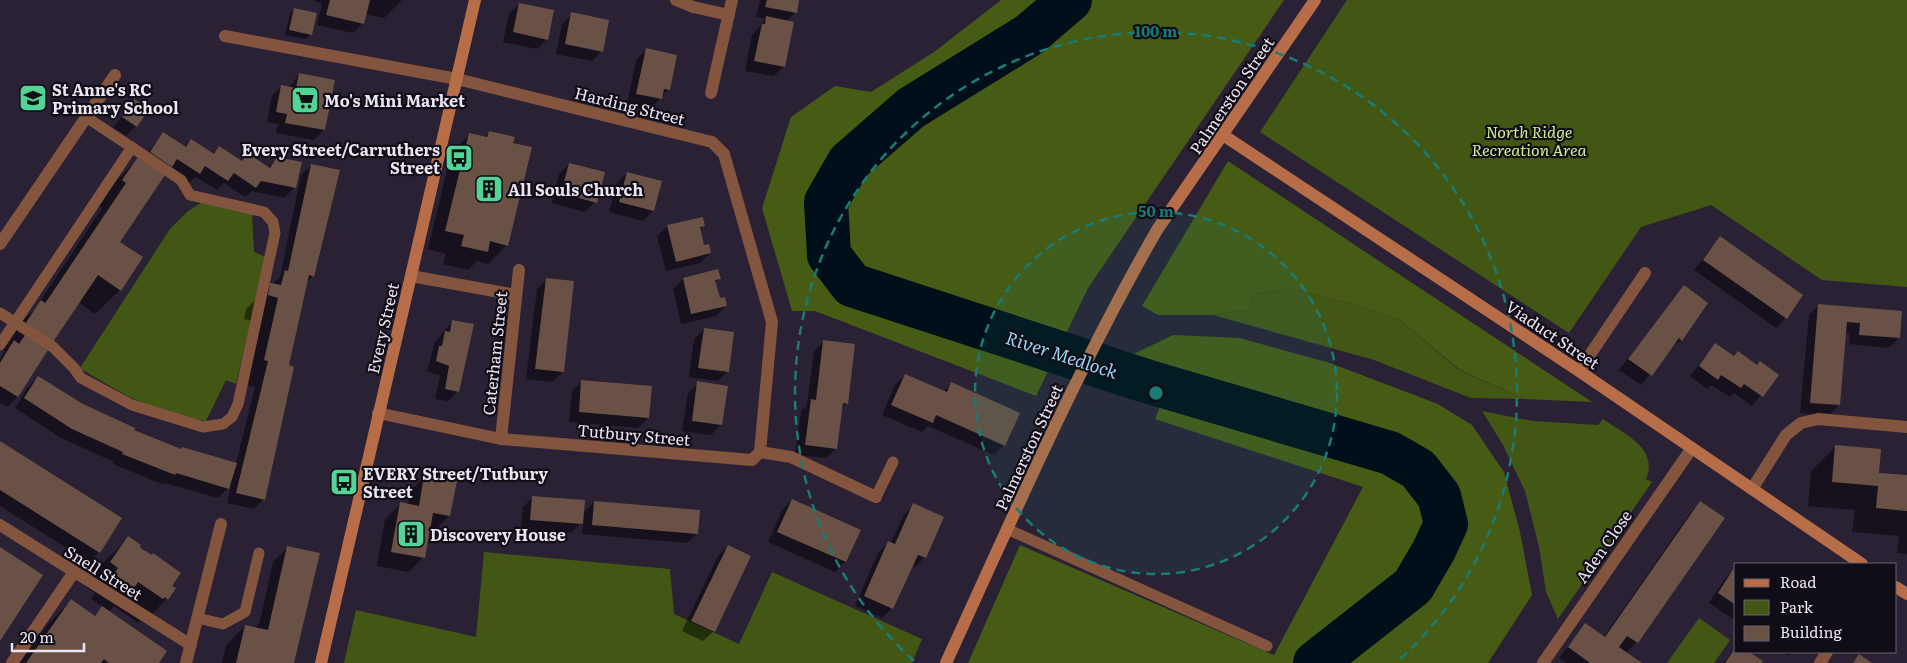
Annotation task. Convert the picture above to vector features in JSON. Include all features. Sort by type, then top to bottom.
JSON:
[{"type":"street","name":"Every Street","points":[[321,663],[475,0]]},
{"type":"street","points":[[676,0],[692,7],[729,14]]},
{"type":"street","points":[[711,93],[732,0]]},
{"type":"street","name":"Palmerston Street","points":[[946,663],[1060,415],[1098,338],[1157,230],[1315,0]]},
{"type":"street","name":"Harding Street","points":[[226,36],[457,79],[712,142],[724,154],[772,322],[760,452]]},
{"type":"street","points":[[0,244],[115,75]]},
{"type":"street","name":"Viaduct Street","points":[[1223,135],[1579,371],[1861,563]]},
{"type":"street","name":"Caterham Street","points":[[501,439],[519,270]]},
{"type":"street","points":[[1579,371],[1645,273]]},
{"type":"street","points":[[410,276],[516,295]]},
{"type":"street","name":"Tutbury Street","points":[[378,413],[501,439],[752,460],[760,452],[791,457],[876,497]]},
{"type":"street","points":[[1752,489],[1786,435],[1801,423],[1818,418],[1907,428]]},
{"type":"street","name":"Aden Close","points":[[1543,663],[1692,448]]},
{"type":"street","points":[[186,663],[221,524]]},
{"type":"street","name":"Snell Street","points":[[0,525],[191,645]]},
{"type":"street","points":[[12,663],[74,572]]},
{"type":"lane","points":[[0,313],[53,347],[74,368],[81,378],[132,406],[203,427],[223,424],[232,417],[238,404],[275,232],[273,222],[264,212],[190,194],[181,180],[86,117]]},
{"type":"lane","points":[[0,345],[132,147]]},
{"type":"lane","points":[[876,497],[893,462]]},
{"type":"lane","points":[[1008,529],[1267,646]]},
{"type":"lane","points":[[197,618],[223,624],[245,612],[258,553]]},
{"type":"green space","points":[[1001,0],[1284,0],[1088,288],[1036,396],[815,311],[792,311],[762,208],[791,117],[835,86],[871,92],[934,52]]},
{"type":"green space","name":"North Ridge Recreation Area","points":[[1347,0],[1907,0],[1907,287],[1822,280],[1711,205],[1641,227],[1569,333],[1260,132]]},
{"type":"green space","points":[[1228,161],[1592,402],[1524,399],[1460,370],[1400,320],[1356,305],[1292,289],[1255,293],[1248,310],[1213,315],[1158,315],[1142,306]]},
{"type":"green space","points":[[202,202],[252,214],[254,252],[266,257],[236,384],[226,380],[206,421],[189,419],[156,409],[110,386],[80,368],[170,229],[187,212]]},
{"type":"green space","points":[[1292,289],[1356,305],[1400,320],[1459,370],[1524,399],[1471,398],[1374,360],[1213,315],[1248,310],[1255,293]]},
{"type":"green space","points":[[1173,335],[1239,338],[1330,363],[1438,404],[1472,425],[1504,472],[1520,532],[1532,595],[1488,663],[1339,663],[1418,596],[1459,525],[1435,474],[1379,435],[1342,439],[1225,393],[1115,363]]},
{"type":"green space","points":[[1165,394],[1376,459],[1410,479],[1429,504],[1428,525],[1420,547],[1404,575],[1296,663],[968,663],[1020,545],[1274,655],[1363,487],[1155,419]]},
{"type":"green space","points":[[1482,411],[1533,421],[1598,425],[1603,419],[1637,443],[1644,450],[1648,459],[1649,468],[1646,479],[1652,482],[1558,619],[1546,592],[1539,547],[1525,491],[1503,445]]},
{"type":"green space","points":[[484,552],[670,569],[674,614],[739,644],[772,572],[922,639],[912,663],[344,663],[356,610],[476,637]]},
{"type":"green space","points":[[1699,618],[1730,640],[1714,663],[1667,663]]},
{"type":"building","points":[[330,0],[370,0],[364,24],[326,15]]},
{"type":"building","points":[[767,0],[799,0],[797,13],[765,7]]},
{"type":"building","points":[[519,3],[554,10],[548,40],[513,32]]},
{"type":"building","points":[[294,8],[317,13],[312,35],[289,30]]},
{"type":"building","points":[[571,12],[609,20],[603,52],[565,44]]},
{"type":"building","points":[[766,16],[794,22],[785,67],[754,61],[762,24],[765,24]]},
{"type":"building","points":[[646,48],[677,55],[670,90],[664,89],[662,99],[636,94]]},
{"type":"building","name":"Mo's Mini Market","points":[[299,73],[335,80],[325,130],[285,123],[287,114],[276,112],[281,85],[296,88]]},
{"type":"building","points":[[134,99],[149,109],[137,127],[122,117]]},
{"type":"building","name":"All Souls Church","points":[[489,131],[515,137],[513,143],[532,147],[508,246],[490,241],[488,252],[461,246],[464,235],[445,231],[469,133],[487,137]]},
{"type":"building","points":[[163,132],[186,147],[191,139],[214,154],[219,146],[242,161],[247,153],[270,168],[277,157],[302,162],[296,188],[261,181],[256,188],[234,173],[228,181],[205,166],[200,174],[177,159],[172,167],[150,152]]},
{"type":"building","points":[[138,157],[165,175],[120,242],[143,257],[121,291],[98,275],[53,342],[25,324],[41,300],[45,303],[48,299],[126,183],[122,180]]},
{"type":"building","points":[[569,163],[605,172],[597,203],[561,193]]},
{"type":"building","points":[[311,164],[340,170],[314,277],[309,275],[289,365],[294,367],[265,500],[236,493],[268,361],[264,360],[278,298],[268,295],[270,283],[281,285],[285,270],[288,271]]},
{"type":"building","points":[[627,172],[662,181],[654,211],[619,202]]},
{"type":"building","points":[[703,217],[705,226],[700,227],[704,245],[709,244],[711,253],[676,262],[667,225]]},
{"type":"building","points":[[1720,236],[1803,295],[1787,319],[1703,260]]},
{"type":"building","points":[[718,269],[721,279],[715,280],[720,298],[725,297],[727,306],[691,314],[683,278]]},
{"type":"building","points":[[546,278],[574,281],[564,372],[535,369]]},
{"type":"building","points":[[1684,285],[1708,303],[1682,341],[1679,338],[1652,376],[1628,359]]},
{"type":"building","points":[[1818,304],[1902,311],[1900,338],[1859,335],[1860,323],[1847,322],[1840,405],[1810,403]]},
{"type":"building","points":[[452,320],[474,324],[459,392],[445,389],[449,366],[436,361],[439,346],[442,346],[445,331],[450,332]]},
{"type":"building","points":[[704,328],[734,332],[729,372],[698,368]]},
{"type":"building","points":[[25,335],[48,350],[18,397],[0,386],[0,363],[14,340],[19,344]]},
{"type":"building","points":[[823,340],[855,344],[848,404],[843,403],[837,449],[805,445],[811,399],[816,400]]},
{"type":"building","points":[[1715,343],[1734,356],[1738,351],[1757,365],[1760,361],[1779,375],[1763,397],[1744,384],[1741,388],[1721,375],[1718,380],[1699,366]]},
{"type":"building","points":[[905,374],[947,392],[951,382],[1020,413],[1005,446],[936,415],[933,423],[891,405]]},
{"type":"building","points":[[38,376],[83,404],[135,428],[134,430],[181,449],[182,447],[237,463],[229,489],[176,473],[175,475],[122,454],[123,452],[72,429],[24,398]]},
{"type":"building","points":[[581,380],[652,386],[649,418],[579,412]]},
{"type":"building","points":[[697,381],[728,386],[722,425],[692,421]]},
{"type":"building","points":[[0,441],[122,518],[100,553],[0,490]]},
{"type":"building","points":[[1835,445],[1881,449],[1879,473],[1907,475],[1907,511],[1876,508],[1878,486],[1832,482]]},
{"type":"building","name":"Discovery House","points":[[424,475],[457,481],[450,516],[433,513],[425,558],[391,552],[400,502],[419,506]]},
{"type":"building","points":[[532,496],[585,500],[583,524],[530,520]]},
{"type":"building","points":[[792,499],[861,530],[846,562],[777,532]]},
{"type":"building","points":[[594,501],[700,510],[698,534],[592,525]]},
{"type":"building","points":[[1700,501],[1725,518],[1638,643],[1627,636],[1619,647],[1642,663],[1590,663],[1568,647],[1585,623],[1605,637]]},
{"type":"building","points":[[913,503],[944,517],[926,558],[918,555],[893,609],[864,596],[888,541],[895,544]]},
{"type":"building","points":[[128,536],[141,545],[142,549],[152,555],[153,553],[181,573],[172,586],[176,588],[168,600],[165,597],[163,599],[138,582],[134,588],[114,574],[118,568],[110,562]]},
{"type":"building","points":[[728,545],[751,556],[715,632],[691,621]]},
{"type":"building","points":[[287,546],[320,553],[294,663],[236,663],[245,625],[268,630]]},
{"type":"building","points":[[0,547],[43,575],[0,641]]},
{"type":"building","points":[[1734,568],[1734,604],[1718,593]]},
{"type":"building","points":[[71,599],[95,616],[102,606],[167,651],[159,663],[109,663],[104,659],[101,663],[26,663]]},
{"type":"building","points":[[1734,650],[1734,653],[1751,653],[1763,661],[1761,663],[1725,663]]},
{"type":"building","points":[[1859,654],[1872,663],[1853,663]]},
{"type":"waterway","name":"River Medlock","points":[[1070,0],[1029,35],[911,108],[849,162],[826,202],[829,255],[852,285],[1146,381],[1390,453],[1418,469],[1439,496],[1446,524],[1434,550],[1413,586],[1315,663]]},
{"type":"place","name":"St Anne's RC Primary School","points":[[33,98]]},
{"type":"place","name":"Mo's Mini Market","points":[[305,100]]},
{"type":"place","name":"Every Street/Carruthers Street","points":[[459,158]]},
{"type":"place","name":"All Souls Church","points":[[489,189]]},
{"type":"place","name":"EVERY Street/Tutbury Street","points":[[344,482]]},
{"type":"place","name":"Discovery House","points":[[411,534]]}]
